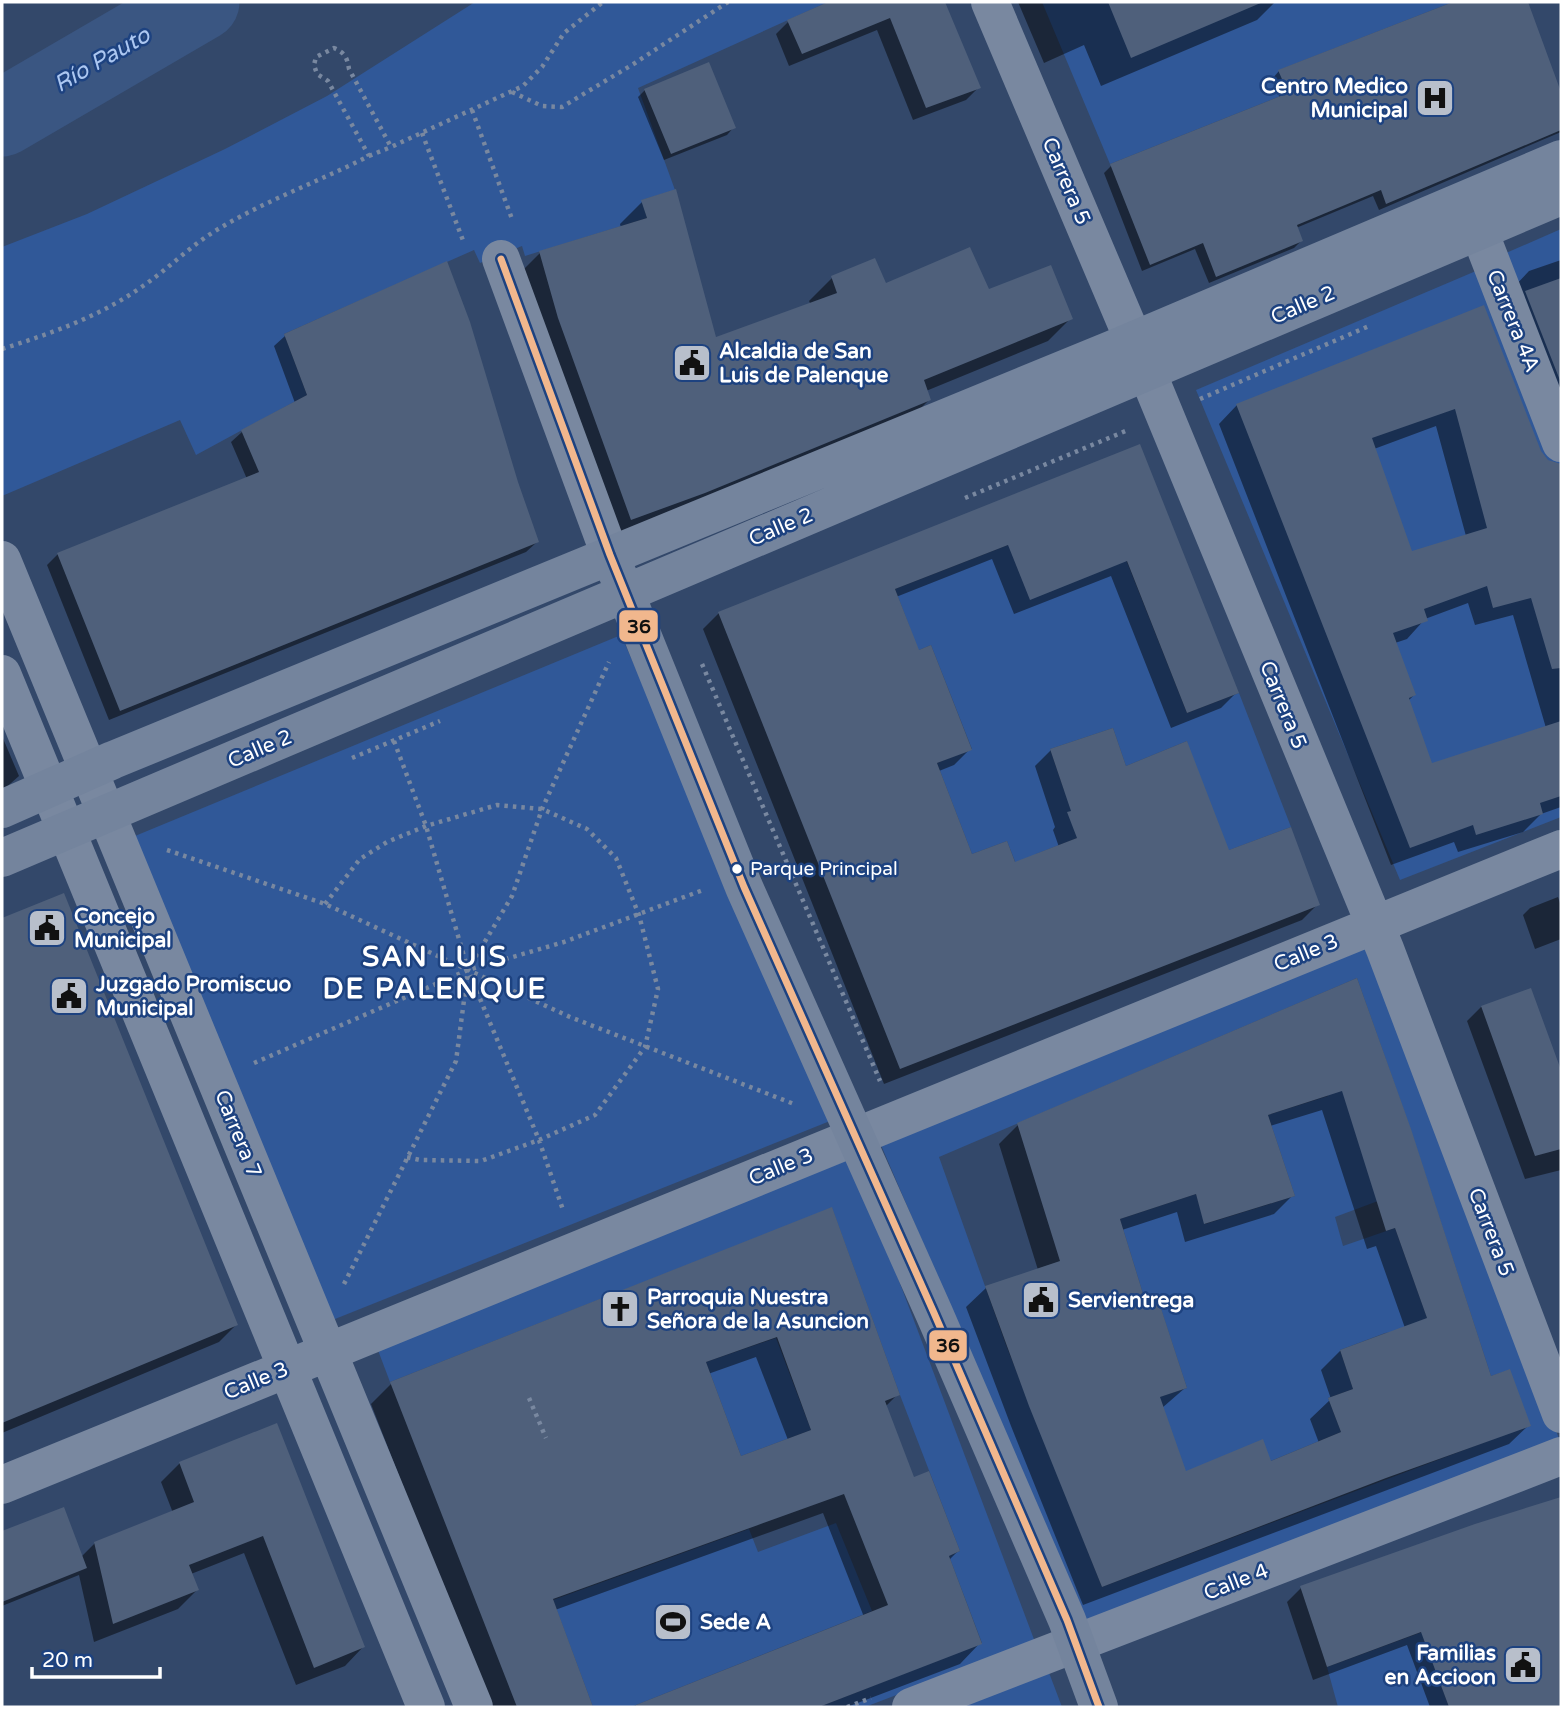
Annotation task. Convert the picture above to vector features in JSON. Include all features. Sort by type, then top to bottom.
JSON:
[{"type":"street","name":"Carrera 5","points":[[990,2],[1140,356],[1374,925],[1561,1414]]},
{"type":"street","name":"Calle 2","points":[[2,858],[625,594],[1140,356],[1472,216],[1561,159]]},
{"type":"street","name":"Calle 2","points":[[1472,216],[1561,196]]},
{"type":"street","name":"Carrera 4A","points":[[1472,216],[1561,443]]},
{"type":"street","points":[[500,259],[625,594],[744,887],[934,1313],[1076,1643],[1100,1707]]},
{"type":"street","name":"Calle 2","points":[[2,809],[610,555],[1140,356]]},
{"type":"street","name":"Carrera 7","points":[[2,560],[474,1707]]},
{"type":"street","name":"Carrera 7","points":[[2,674],[426,1707]]},
{"type":"street","name":"Calle 3","points":[[2,1485],[1561,849]]},
{"type":"street","name":"Calle 4","points":[[911,1707],[1561,1456]]},
{"type":"path","points":[[2,349],[34,340],[91,317],[140,288],[215,231],[279,198],[511,92],[531,80],[564,33],[603,2]]},
{"type":"path","points":[[511,92],[525,96],[542,106],[562,107],[728,2]]},
{"type":"path","points":[[369,156],[328,81],[317,74],[314,65],[316,57],[334,48],[344,52],[349,69],[391,147]]},
{"type":"path","points":[[698,653],[896,1120]]},
{"type":"path","points":[[342,1289],[456,1061],[468,970],[512,897],[542,809],[612,654]]},
{"type":"path","points":[[344,761],[444,719]]},
{"type":"path","points":[[394,741],[426,826],[468,970],[538,1140],[564,1211]]},
{"type":"path","points":[[324,904],[360,859],[387,842],[426,826],[497,805],[542,809],[587,829],[616,858],[639,915],[659,989],[645,1047],[595,1115],[481,1161],[419,1160],[406,1157]]},
{"type":"path","points":[[159,847],[324,904],[570,1017],[804,1108]]},
{"type":"path","points":[[253,1064],[468,970],[564,942],[704,890]]},
{"type":"path","points":[[551,1216],[576,1206]]},
{"type":"path","points":[[529,1398],[546,1438]]},
{"type":"shaded area","points":[[475,2],[828,2],[638,88],[675,190],[642,200],[647,218],[525,256],[522,246],[480,263],[474,250],[284,334],[307,395],[196,455],[180,420],[2,496],[2,247],[87,214],[225,149],[327,96]]},
{"type":"shaded area","points":[[1042,2],[1453,2],[1279,70],[1288,93],[1110,164]]},
{"type":"shaded area","points":[[1561,229],[1561,395],[1506,253]]},
{"type":"shaded area","points":[[1483,268],[1561,465],[1561,817],[1400,880],[1196,390]]},
{"type":"shaded area","points":[[1008,545],[1121,547],[1187,713],[1239,693],[1291,827],[1200,861],[1187,741],[1126,766],[1113,728],[1050,749],[1064,790],[1104,775],[1077,838],[1036,854],[1020,874],[1007,841],[972,854],[937,763],[972,749],[931,645],[818,692],[910,628],[895,589]]},
{"type":"shaded area","name":"Parque Principal","points":[[621,635],[835,1119],[330,1321],[135,836]]},
{"type":"shaded area","points":[[1365,942],[1560,1441],[1087,1626],[878,1138]],"holes":[[[1357,978],[1410,1128],[1491,1376],[1509,1370],[1530,1425],[1102,1587],[1006,1345],[939,1157]]]},
{"type":"shaded area","points":[[1334,1035],[1378,1201],[1335,1217],[1343,1246],[1395,1228],[1430,1326],[1385,1333],[1340,1350],[1353,1389],[1328,1398],[1341,1432],[1193,1493],[1159,1397],[1187,1388],[1156,1294],[1144,1297],[1120,1219],[1196,1194],[1205,1224],[1295,1196],[1268,1115],[1328,1096],[1312,1043]]},
{"type":"shaded area","points":[[849,1148],[1035,1642],[865,1707],[819,1707],[982,1643],[949,1556],[960,1551],[832,1208],[390,1382],[373,1337]]},
{"type":"shaded area","points":[[776,1338],[811,1430],[741,1456],[706,1362]]},
{"type":"shaded area","name":"Sede A","points":[[836,1523],[872,1611],[631,1707],[593,1707],[553,1600],[749,1529],[758,1552]]},
{"type":"shaded area","points":[[1422,1632],[1449,1707],[1338,1707],[1327,1667]]},
{"type":"shaded area","points":[[1048,1670],[1062,1707],[952,1707]]},
{"type":"building","points":[[828,2],[945,2],[981,88],[926,108],[890,18],[802,54],[787,20]]},
{"type":"building","points":[[1108,2],[1263,2],[1131,58]]},
{"type":"building","points":[[1453,2],[1528,2],[1561,92],[1561,130],[1386,204],[1381,190],[1297,225],[1303,241],[1216,277],[1203,243],[1150,265],[1110,164],[1288,93],[1278,70]]},
{"type":"building","points":[[709,62],[736,128],[671,154],[644,89]]},
{"type":"building","points":[[676,189],[716,337],[837,293],[831,276],[875,258],[886,283],[970,247],[989,289],[1051,265],[1073,319],[924,380],[931,400],[705,493],[631,520],[558,318],[539,251],[647,218],[641,200]]},
{"type":"building","points":[[447,261],[470,322],[539,542],[120,711],[57,553],[259,472],[241,430],[307,395],[284,334]]},
{"type":"building","points":[[1561,278],[1561,383],[1525,291]]},
{"type":"building","points":[[1484,305],[1541,451],[1548,460],[1561,464],[1561,668],[1552,669],[1531,598],[1493,608],[1487,586],[1424,609],[1428,621],[1393,633],[1416,695],[1409,698],[1432,763],[1561,721],[1561,796],[1540,803],[1543,814],[1476,835],[1473,825],[1410,848],[1236,404]],"holes":[[[1455,409],[1487,528],[1412,551],[1372,438]]]},
{"type":"building","points":[[1140,444],[1239,693],[1187,713],[1127,561],[1030,600],[1008,545],[895,589],[919,650],[931,645],[972,750],[937,763],[972,854],[1007,841],[1015,862],[1077,838],[1050,749],[1113,728],[1126,766],[1187,741],[1229,850],[1291,827],[1320,905],[900,1069],[718,612]]},
{"type":"building","points":[[64,893],[238,1325],[2,1423],[2,918]]},
{"type":"building","points":[[1357,978],[1411,1129],[1491,1376],[1510,1369],[1531,1426],[1386,1478],[1102,1587],[1029,1406],[985,1286],[1060,1261],[1017,1123]],"holes":[[[1342,1091],[1386,1231],[1395,1228],[1427,1318],[1340,1350],[1353,1389],[1328,1398],[1341,1432],[1271,1461],[1263,1439],[1186,1471],[1160,1397],[1187,1388],[1156,1293],[1144,1297],[1120,1219],[1196,1194],[1204,1224],[1295,1196],[1268,1115]]]},
{"type":"building","points":[[1531,988],[1561,1070],[1561,1149],[1535,1156],[1481,1006]]},
{"type":"building","points":[[832,1207],[900,1395],[885,1401],[914,1477],[929,1471],[960,1551],[949,1556],[982,1644],[819,1707],[636,1707],[888,1605],[844,1494],[553,1599],[593,1707],[517,1707],[390,1382]],"holes":[[[777,1337],[811,1430],[741,1456],[706,1362]]]},
{"type":"building","points":[[277,1423],[365,1647],[314,1668],[263,1536],[189,1565],[199,1590],[113,1624],[94,1542],[194,1502],[179,1462]]},
{"type":"building","points":[[1561,1497],[1561,1707],[1449,1707],[1421,1632],[1327,1667],[1300,1586],[1475,1524]]},
{"type":"building","points":[[64,1507],[87,1568],[2,1602],[2,1531]]},
{"type":"waterway","name":"Río Pauto","points":[[2,118],[201,2]]},
{"type":"transit line","name":"36","points":[[501,259],[610,555],[744,887],[1067,1620],[1099,1707]]},
{"type":"place","name":"Centro Medico Municipal","points":[[1435,98]]},
{"type":"place","name":"Alcaldia de San Luis de Palenque","points":[[692,363]]},
{"type":"place","name":"Parque Principal","points":[[737,869]]},
{"type":"place","name":"Concejo Municipal","points":[[47,928]]},
{"type":"place","name":"Juzgado Promiscuo Municipal","points":[[69,996]]},
{"type":"place","name":"Servientrega","points":[[1041,1300]]},
{"type":"place","name":"Parroquia Nuestra Señora de la Asuncion","points":[[620,1309]]},
{"type":"place","name":"Sede A","points":[[673,1622]]},
{"type":"place","name":"Familias en Accioon","points":[[1523,1665]]},
{"type":"district","name":"SAN LUIS DE PALENQUE","points":[[435,973]]}]
